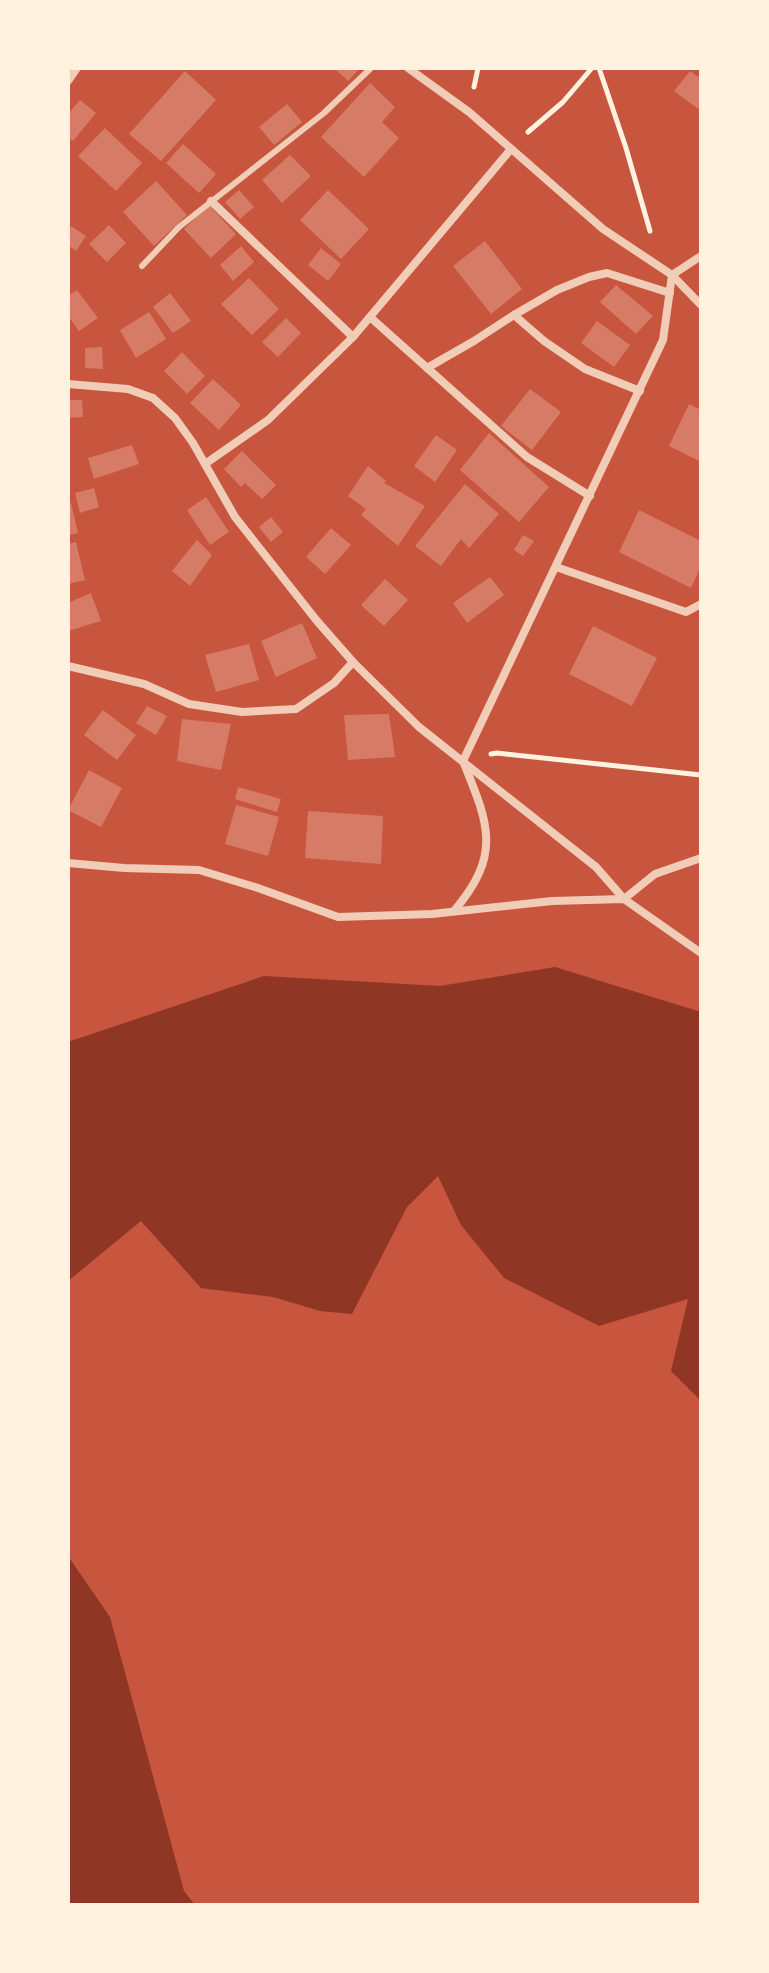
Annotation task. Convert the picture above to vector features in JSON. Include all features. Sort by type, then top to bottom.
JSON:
[{"type":"street","points":[[68,81],[77,68]]},
{"type":"street","points":[[408,68],[469,112],[603,229],[672,275],[701,305]]},
{"type":"street","points":[[205,464],[268,420],[353,337],[511,149]]},
{"type":"street","points":[[211,201],[353,337]]},
{"type":"street","points":[[672,275],[701,256]]},
{"type":"street","points":[[427,368],[557,290],[589,277],[607,273],[670,293]]},
{"type":"street","points":[[454,911],[479,878],[485,856],[486,825],[463,761],[663,340],[672,275]]},
{"type":"street","points":[[514,315],[544,341],[585,369],[640,391]]},
{"type":"street","points":[[370,317],[527,457],[590,496]]},
{"type":"street","points":[[68,384],[128,389],[153,398],[175,418],[235,517],[353,662],[419,727],[596,867],[624,899],[701,953]]},
{"type":"street","points":[[556,567],[686,612],[701,604]]},
{"type":"street","points":[[68,666],[144,684],[189,704],[242,712],[296,709],[334,683],[353,662]]},
{"type":"street","points":[[68,863],[199,870],[338,917],[432,914],[552,901],[624,899],[655,874],[701,858]]},
{"type":"lane","points":[[142,266],[179,227],[324,113],[371,68]]},
{"type":"path","points":[[511,149],[563,102],[592,68]]},
{"type":"path","points":[[599,68],[651,234]]},
{"type":"path","points":[[463,761],[497,753],[701,775]]},
{"type":"shaded area","points":[[555,967],[701,1012],[701,1401],[671,1371],[688,1299],[599,1326],[504,1278],[461,1225],[438,1176],[407,1207],[352,1314],[320,1311],[273,1297],[201,1288],[141,1221],[68,1281],[68,1042],[264,976],[440,986]]},
{"type":"shaded area","points":[[68,1556],[110,1617],[184,1891],[195,1905],[68,1905]]},
{"type":"building","points":[[334,68],[360,68],[348,81]]},
{"type":"building","points":[[185,71],[216,100],[161,161],[129,134]]},
{"type":"building","points":[[690,71],[701,79],[701,111],[674,91]]},
{"type":"building","points":[[370,83],[395,107],[382,122],[399,138],[364,177],[321,137]]},
{"type":"building","points":[[80,100],[96,113],[73,141],[68,137],[68,114]]},
{"type":"building","points":[[287,104],[302,122],[274,145],[259,127]]},
{"type":"building","points":[[105,128],[142,163],[116,191],[78,156]]},
{"type":"building","points":[[183,144],[216,174],[199,193],[166,163]]},
{"type":"building","points":[[290,155],[311,176],[282,203],[262,180]]},
{"type":"building","points":[[156,181],[187,215],[154,246],[123,212]]},
{"type":"building","points":[[239,190],[254,207],[240,219],[225,202]]},
{"type":"building","points":[[328,190],[369,229],[341,259],[300,220]]},
{"type":"building","points":[[209,205],[236,234],[211,258],[184,229]]},
{"type":"building","points":[[109,225],[126,243],[107,262],[89,244]]},
{"type":"building","points":[[71,226],[86,236],[76,251],[68,245]]},
{"type":"building","points":[[485,241],[522,289],[491,314],[453,266]]},
{"type":"building","points":[[241,246],[254,262],[233,281],[220,265]]},
{"type":"building","points":[[321,248],[341,264],[328,281],[308,265]]},
{"type":"building","points":[[249,278],[279,309],[252,335],[221,304]]},
{"type":"building","points":[[616,285],[653,316],[636,334],[600,302]]},
{"type":"building","points":[[77,290],[98,318],[79,331],[68,316],[68,296]]},
{"type":"building","points":[[170,293],[191,321],[173,333],[153,307]]},
{"type":"building","points":[[149,312],[166,339],[136,358],[120,330]]},
{"type":"building","points":[[286,318],[301,333],[278,357],[262,342]]},
{"type":"building","points":[[597,321],[630,345],[614,367],[581,343]]},
{"type":"building","points":[[102,347],[103,369],[85,368],[85,348]]},
{"type":"building","points":[[182,352],[205,376],[187,394],[164,371]]},
{"type":"building","points":[[213,379],[241,405],[219,430],[190,403]]},
{"type":"building","points":[[530,389],[561,412],[532,450],[501,426]]},
{"type":"building","points":[[68,400],[82,400],[83,417],[68,418]]},
{"type":"building","points":[[689,404],[701,410],[701,462],[669,446]]},
{"type":"building","points":[[489,433],[549,487],[519,522],[460,470]]},
{"type":"building","points":[[436,435],[457,450],[435,482],[414,466]]},
{"type":"building","points":[[132,445],[139,464],[94,479],[88,458]]},
{"type":"building","points":[[242,451],[276,485],[262,499],[245,483],[241,487],[224,469]]},
{"type":"building","points":[[368,466],[386,481],[384,483],[425,506],[398,546],[361,515],[366,509],[348,496]]},
{"type":"building","points":[[465,484],[499,514],[469,548],[461,539],[441,566],[415,546]]},
{"type":"building","points":[[94,488],[99,507],[80,513],[75,493]]},
{"type":"building","points":[[68,491],[78,533],[68,535]]},
{"type":"building","points":[[206,497],[229,532],[210,545],[187,510]]},
{"type":"building","points":[[639,510],[701,541],[701,566],[691,588],[619,552]]},
{"type":"building","points":[[271,517],[283,532],[271,542],[259,527]]},
{"type":"building","points":[[331,528],[351,545],[325,574],[306,557]]},
{"type":"building","points":[[523,535],[534,541],[523,556],[514,550]]},
{"type":"building","points":[[197,540],[212,555],[190,586],[172,571]]},
{"type":"building","points":[[76,542],[85,580],[68,584],[68,544]]},
{"type":"building","points":[[490,577],[504,595],[467,623],[453,603]]},
{"type":"building","points":[[385,579],[408,600],[384,626],[361,605]]},
{"type":"building","points":[[91,593],[101,621],[68,631],[68,603]]},
{"type":"building","points":[[302,623],[317,658],[276,677],[261,641]]},
{"type":"building","points":[[593,626],[657,658],[632,706],[569,674]]},
{"type":"building","points":[[249,644],[259,680],[216,692],[205,655]]},
{"type":"building","points":[[147,706],[167,716],[156,735],[136,723]]},
{"type":"building","points":[[103,710],[136,735],[117,760],[84,735]]},
{"type":"building","points":[[389,714],[395,757],[348,760],[344,715]]},
{"type":"building","points":[[182,719],[231,724],[221,770],[177,761]]},
{"type":"building","points":[[89,770],[122,788],[101,827],[68,810]]},
{"type":"building","points":[[238,787],[281,799],[277,812],[235,799]]},
{"type":"building","points":[[236,805],[279,817],[268,856],[225,844]]},
{"type":"building","points":[[308,811],[383,816],[381,864],[305,858]]}]
